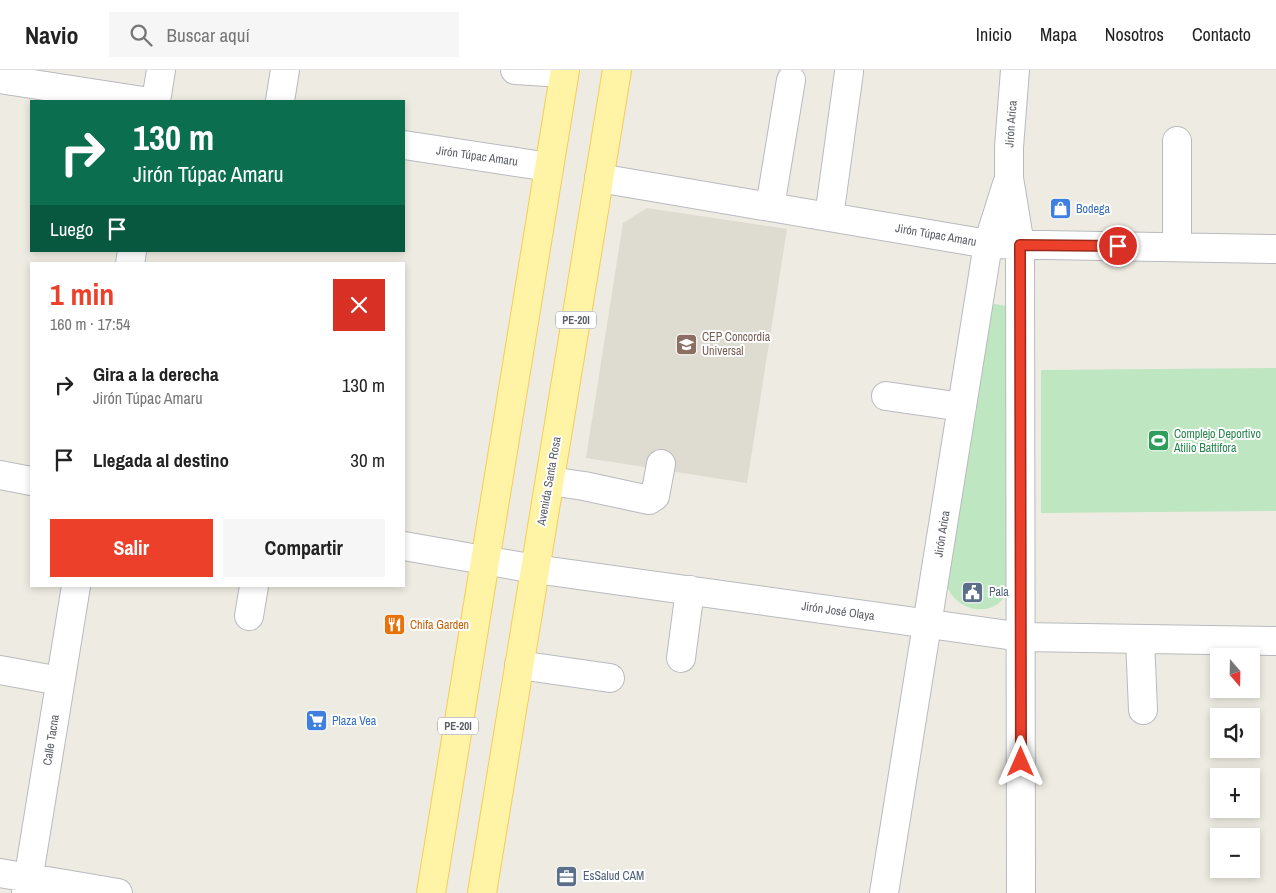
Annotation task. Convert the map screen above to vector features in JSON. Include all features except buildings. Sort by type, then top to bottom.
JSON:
[{"type":"main road","name":"Avenida Santa Rosa","points":[[482,893],[617,70]]},
{"type":"main road","name":"PE-20I","points":[[431,893],[565,72]]},
{"type":"street","points":[[156,100],[161,70]]},
{"type":"street","points":[[280,100],[285,70]]},
{"type":"street","points":[[515,70],[565,72]]},
{"type":"street","name":"Jirón Arica","points":[[1015,70],[1008,178],[1020,245],[1021,893]]},
{"type":"street","points":[[829,217],[849,72]]},
{"type":"street","points":[[0,79],[136,100]]},
{"type":"street","points":[[770,207],[792,80]]},
{"type":"street","points":[[1177,140],[1177,247]]},
{"type":"street","name":"Jirón Túpac Amaru","points":[[405,145],[549,167]]},
{"type":"street","name":"Jirón Túpac Amaru","points":[[600,178],[988,244],[1276,248]]},
{"type":"street","name":"Jirón Arica","points":[[884,893],[988,244],[1008,178]]},
{"type":"street","points":[[886,396],[962,407]]},
{"type":"street","points":[[550,481],[584,486],[648,500],[654,496],[661,464]]},
{"type":"street","points":[[0,475],[30,481]]},
{"type":"street","name":"Jirón José Olaya","points":[[405,546],[535,569],[1022,637],[1276,641]]},
{"type":"street","name":"Calle Tacna","points":[[27,885],[76,587]]},
{"type":"street","points":[[249,616],[254,587]]},
{"type":"street","points":[[681,658],[690,590]]},
{"type":"street","points":[[1140,639],[1143,710]]},
{"type":"street","points":[[519,665],[610,678]]},
{"type":"street","points":[[0,670],[60,681]]},
{"type":"street","points":[[0,873],[27,885],[118,893]]},
{"type":"shaded area","name":"CEP Concordia Universal","points":[[647,208],[787,229],[747,483],[586,458],[623,223]]},
{"type":"green space","points":[[995,304],[1006,306],[1007,593],[993,607],[976,609],[958,602],[947,586],[991,306]]},
{"type":"green space","name":"Complejo Deportivo Atilio Battifora","points":[[1276,368],[1276,511],[1041,513],[1041,370]]},
{"type":"place","name":"Bodega","points":[[1060,209]]},
{"type":"place","name":"CEP Concordia Universal","points":[[686,344]]},
{"type":"place","name":"Complejo Deportivo Atilio Battifora","points":[[1158,441]]},
{"type":"place","name":"Pala","points":[[973,592]]},
{"type":"place","name":"Chifa Garden","points":[[394,625]]},
{"type":"place","name":"Plaza Vea","points":[[316,721]]},
{"type":"place","name":"EsSalud CAM","points":[[567,876]]},
{"type":"route","points":[[1021,762],[1020,245],[1118,246]]}]
